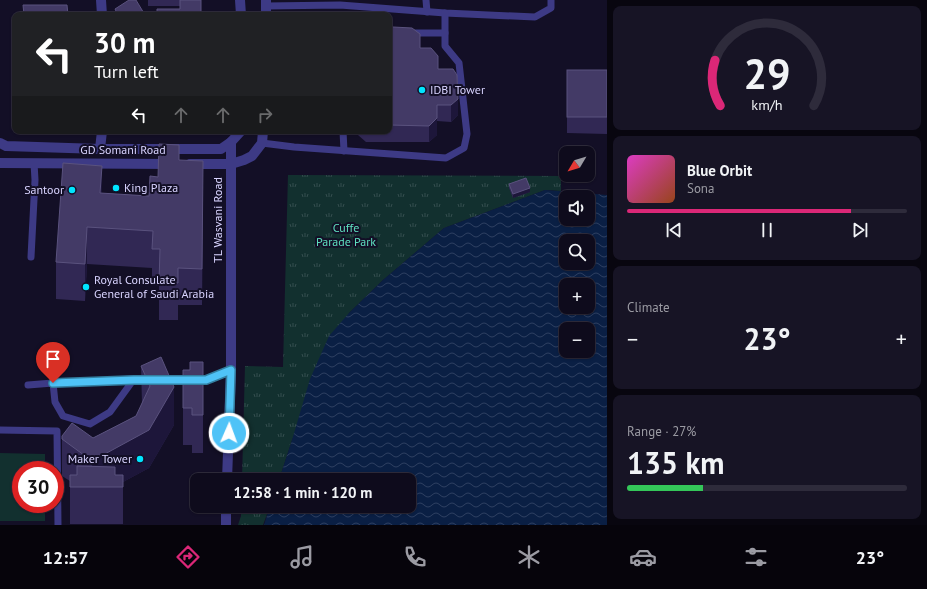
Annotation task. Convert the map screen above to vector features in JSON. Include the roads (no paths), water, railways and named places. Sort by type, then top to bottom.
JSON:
[{"type":"street","points":[[102,0],[102,12]]},
{"type":"street","points":[[240,0],[241,12]]},
{"type":"street","points":[[100,149],[102,134]]},
{"type":"street","points":[[231,142],[238,134]]},
{"type":"street","points":[[262,143],[263,134]]},
{"type":"street","name":"GD Somani Road","points":[[0,143],[6,146],[100,149],[221,149],[231,142]]},
{"type":"street","name":"TL Wasvani Road","points":[[227,473],[231,370],[231,142]]},
{"type":"street","name":"GD Somani Road","points":[[0,163],[231,164],[252,156],[262,143]]},
{"type":"street","points":[[226,513],[226,525]]},
{"type":"lane","points":[[426,0],[427,12]]},
{"type":"lane","points":[[266,7],[340,2],[427,12],[535,17],[552,8],[552,0]]},
{"type":"lane","points":[[262,143],[294,147],[446,158],[464,148],[467,134],[459,63],[445,46],[445,13]]},
{"type":"lane","points":[[403,32],[445,33]]},
{"type":"lane","points":[[343,134],[344,151]]},
{"type":"lane","points":[[31,257],[35,180],[34,163]]},
{"type":"lane","points":[[28,385],[134,380],[206,380],[231,370]]},
{"type":"lane","points":[[53,383],[55,402],[63,416],[90,424],[110,412],[134,380]]},
{"type":"lane","points":[[0,430],[57,431],[58,525]]},
{"type":"water","points":[[545,190],[559,191],[559,226],[595,226],[595,194],[607,195],[607,525],[264,525],[268,513],[416,513],[416,473],[281,473],[310,379],[329,336],[349,313],[383,280],[444,228]]},
{"type":"place","name":"IDBI Tower","points":[[422,90]]},
{"type":"place","name":"King Plaza","points":[[116,188]]},
{"type":"place","name":"Santoor","points":[[72,190]]},
{"type":"place","name":"Royal Consulate General of Saudi Arabia","points":[[86,287]]},
{"type":"place","name":"Maker Tower","points":[[140,459]]},
{"type":"park label","name":"Cuffe Parade Park","points":[[346,235]]}]
